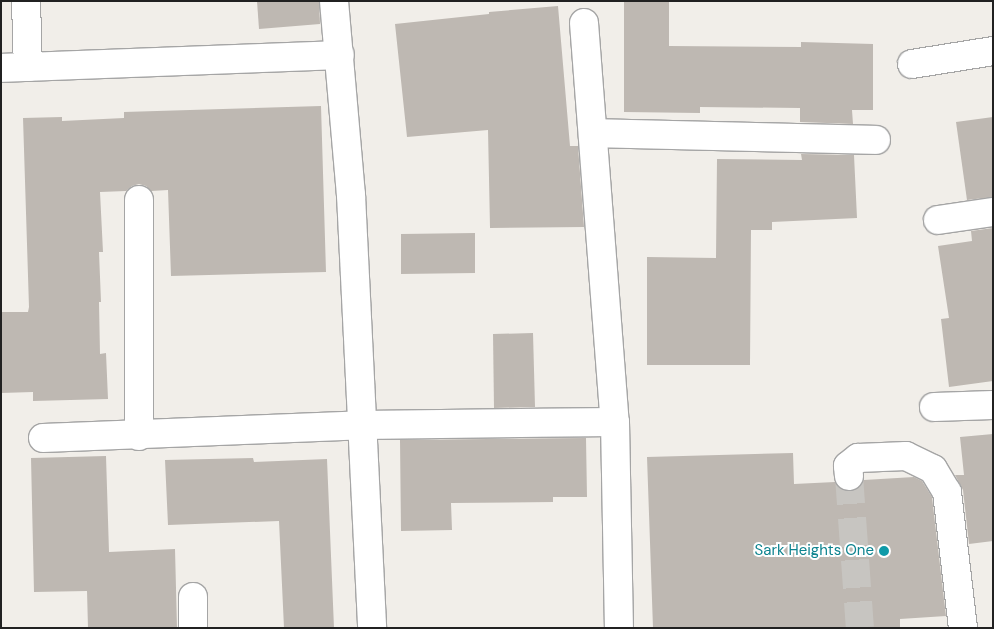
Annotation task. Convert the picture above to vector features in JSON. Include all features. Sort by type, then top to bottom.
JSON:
[{"type":"street","points":[[26,1],[28,67]]},
{"type":"street","points":[[334,1],[351,195],[372,628]]},
{"type":"street","points":[[584,23],[615,422],[619,628]]},
{"type":"street","points":[[912,64],[993,52]]},
{"type":"street","points":[[1,68],[340,56]]},
{"type":"street","points":[[593,133],[876,140]]},
{"type":"street","points":[[139,436],[140,200]]},
{"type":"street","points":[[938,220],[993,212]]},
{"type":"street","points":[[934,407],[993,405]]},
{"type":"street","points":[[43,438],[139,436],[362,425],[615,422]]},
{"type":"street","points":[[849,476],[848,466],[858,458],[906,456],[933,469],[947,492],[963,628]]},
{"type":"street","points":[[193,597],[193,628]]},
{"type":"building","points":[[257,1],[319,1],[320,24],[259,29]]},
{"type":"building","points":[[624,1],[669,1],[669,46],[801,47],[801,42],[873,44],[873,110],[852,110],[853,124],[800,122],[800,108],[700,107],[700,113],[624,112]]},
{"type":"building","points":[[558,6],[570,146],[578,146],[584,227],[490,228],[488,130],[407,137],[395,24],[489,14],[489,12]]},
{"type":"building","points":[[321,106],[326,272],[171,276],[168,190],[151,191],[146,186],[139,184],[132,186],[126,191],[100,192],[103,252],[99,252],[101,302],[99,302],[100,354],[106,353],[108,399],[33,401],[33,392],[1,393],[1,312],[28,312],[29,307],[23,118],[62,117],[62,121],[124,118],[124,112]]},
{"type":"building","points":[[993,117],[993,197],[967,200],[956,122]]},
{"type":"building","points":[[801,154],[854,155],[857,218],[772,222],[772,230],[751,230],[750,365],[647,365],[647,257],[716,258],[717,159],[802,160]]},
{"type":"building","points":[[993,228],[993,381],[949,387],[941,319],[949,318],[938,246],[972,241],[971,231]]},
{"type":"building","points":[[475,233],[475,273],[401,274],[401,234]]},
{"type":"building","points":[[533,333],[535,407],[494,408],[493,334]]},
{"type":"building","points":[[993,434],[993,541],[969,544],[963,490],[955,475],[964,475],[960,437]]},
{"type":"building","points":[[586,438],[587,497],[553,497],[553,502],[451,503],[452,530],[401,531],[400,440]]},
{"type":"building","points":[[793,453],[794,484],[835,482],[842,490],[850,492],[858,488],[864,480],[914,477],[922,481],[932,497],[946,616],[900,619],[900,628],[653,628],[647,457]]},
{"type":"building","points":[[106,456],[109,552],[175,549],[177,628],[88,628],[87,591],[34,592],[31,458]]},
{"type":"building","points":[[253,458],[254,462],[327,459],[334,628],[284,628],[279,521],[168,525],[165,460]]},
{"type":"tunnel","points":[[849,476],[860,628]]},
{"type":"place","name":"Sark Heights One","points":[[884,551]]}]
